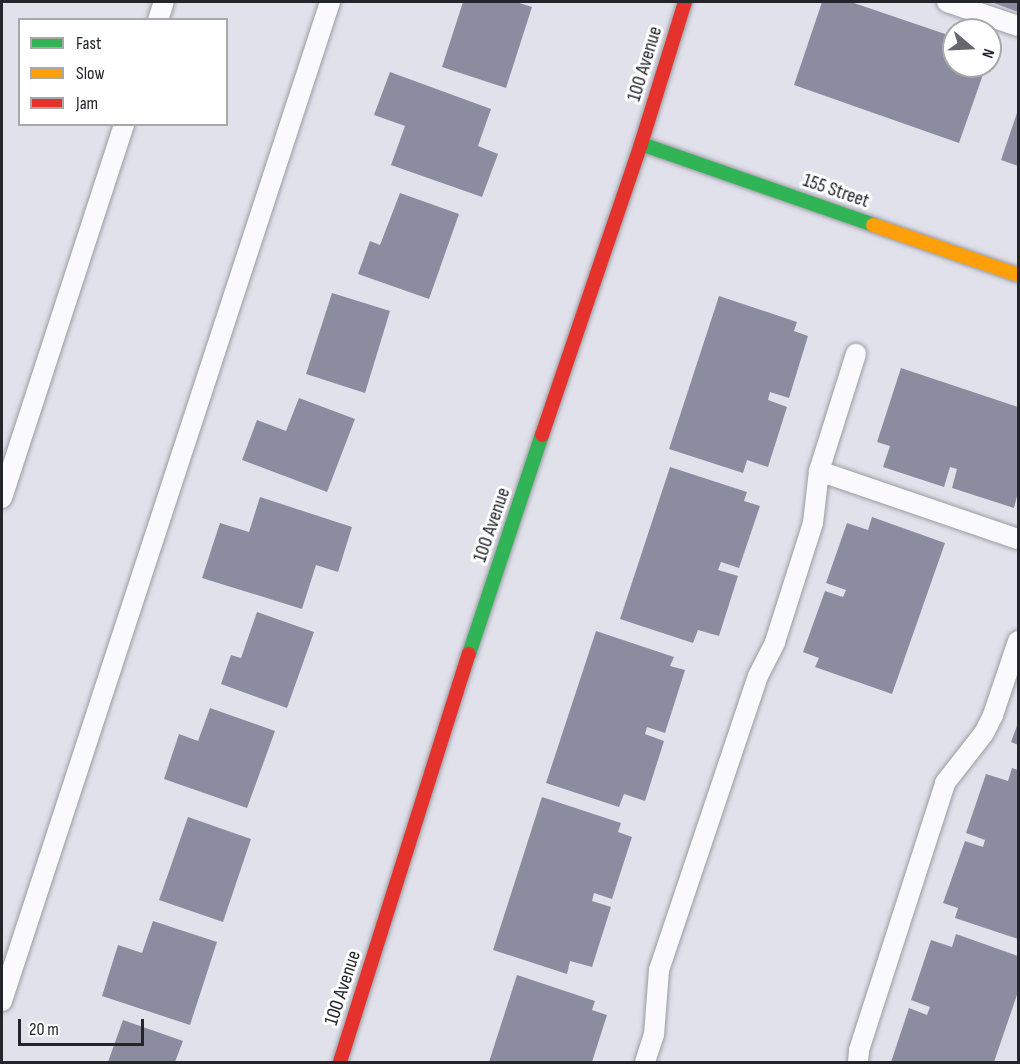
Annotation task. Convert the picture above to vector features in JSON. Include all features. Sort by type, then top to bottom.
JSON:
[{"type":"main road","name":"100 Avenue","points":[[340,1062],[488,595],[641,144],[686,2]]},
{"type":"main road","name":"155 Street","points":[[641,144],[1018,275]]},
{"type":"lane","points":[[159,18],[164,2]]},
{"type":"lane","points":[[2,1001],[330,2]]},
{"type":"lane","points":[[959,3],[1018,27]]},
{"type":"lane","points":[[2,498],[123,126]]},
{"type":"lane","points":[[645,1062],[654,1035],[659,970],[758,676],[775,642],[813,523],[819,471],[856,354]]},
{"type":"lane","points":[[819,471],[1018,539]]},
{"type":"lane","points":[[858,1062],[859,1050],[945,783],[984,733],[993,715],[1018,641]]},
{"type":"building","points":[[463,2],[516,2],[532,7],[506,88],[442,67]]},
{"type":"building","points":[[822,2],[851,2],[942,33],[942,78],[982,78],[959,143],[794,85]]},
{"type":"building","points":[[991,2],[1018,2],[1018,12]]},
{"type":"building","points":[[390,72],[491,109],[478,146],[498,154],[482,197],[391,165],[405,126],[374,115]]},
{"type":"building","points":[[1018,110],[1018,166],[1001,160]]},
{"type":"building","points":[[400,193],[459,214],[429,299],[358,274],[370,241],[380,245]]},
{"type":"building","points":[[332,293],[390,311],[365,393],[306,374]]},
{"type":"building","points":[[719,296],[797,322],[794,331],[808,336],[789,398],[770,392],[768,400],[787,407],[768,467],[747,460],[743,473],[669,449]]},
{"type":"building","points":[[901,368],[1018,407],[1018,492],[1014,508],[952,488],[957,469],[950,467],[944,487],[883,467],[890,446],[877,442]]},
{"type":"building","points":[[299,398],[355,419],[327,492],[242,460],[257,420],[286,431]]},
{"type":"building","points":[[670,467],[747,492],[744,501],[760,506],[739,568],[721,562],[718,570],[738,576],[719,636],[698,630],[693,643],[620,619]]},
{"type":"building","points":[[260,497],[352,527],[338,572],[316,565],[302,609],[202,578],[220,523],[249,532]]},
{"type":"building","points":[[872,517],[945,543],[892,694],[815,667],[819,658],[803,652],[825,591],[843,597],[846,590],[826,583],[847,523],[868,530]]},
{"type":"building","points":[[257,612],[314,632],[287,708],[221,684],[231,655],[241,658]]},
{"type":"building","points":[[596,631],[674,657],[670,666],[685,670],[665,733],[647,727],[645,734],[664,741],[645,801],[624,794],[619,807],[546,783]]},
{"type":"building","points":[[210,708],[275,731],[247,808],[164,779],[179,734],[198,741]]},
{"type":"building","points":[[1018,723],[1018,745],[1011,742]]},
{"type":"building","points":[[1012,768],[1018,770],[1018,939],[955,918],[958,908],[943,903],[965,841],[983,847],[985,840],[966,833],[986,774],[1008,781]]},
{"type":"building","points":[[542,797],[621,823],[618,832],[632,837],[612,899],[594,893],[592,901],[611,907],[592,967],[570,961],[567,974],[493,950]]},
{"type":"building","points":[[188,817],[251,839],[223,922],[159,900]]},
{"type":"building","points":[[153,921],[217,942],[190,1025],[102,996],[118,945],[142,953]]},
{"type":"building","points":[[956,934],[1018,956],[1018,992],[994,1062],[891,1062],[909,1008],[927,1015],[930,1007],[911,1000],[931,940],[952,947]]},
{"type":"building","points":[[517,975],[595,1001],[592,1010],[607,1015],[592,1062],[489,1062]]},
{"type":"building","points":[[123,1020],[183,1041],[175,1062],[108,1062]]},
{"type":"traffic: fast","points":[[641,144],[873,225]]},
{"type":"traffic: fast","points":[[469,654],[542,435]]},
{"type":"traffic: slow","points":[[873,225],[1018,275]]},
{"type":"traffic: jam","points":[[542,435],[641,144],[685,2]]},
{"type":"traffic: jam","points":[[340,1062],[469,654]]}]
